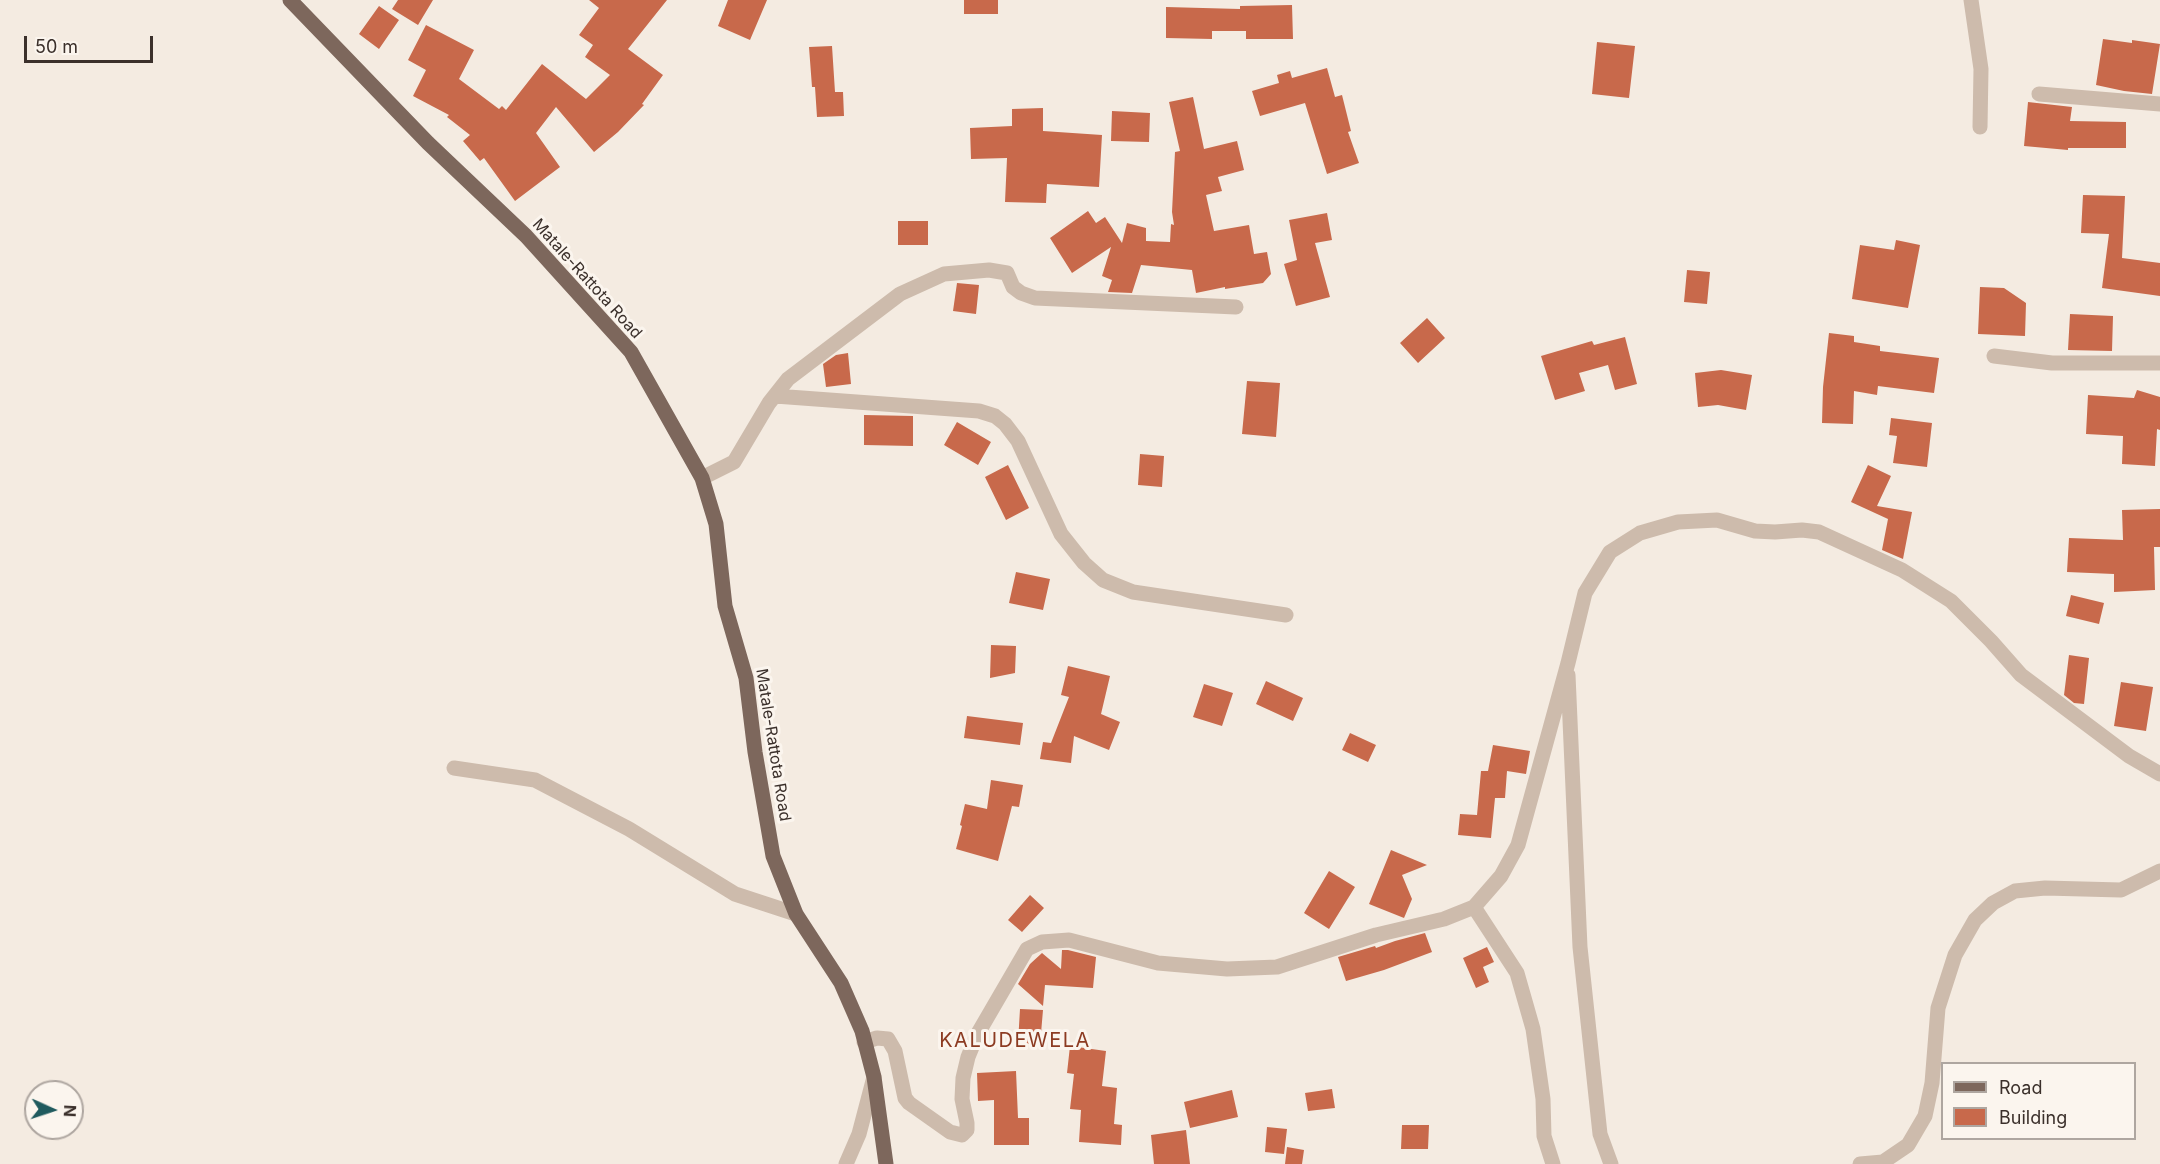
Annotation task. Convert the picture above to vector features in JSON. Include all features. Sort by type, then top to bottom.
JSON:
[{"type":"main road","name":"Matale-Rattota Road","points":[[290,0],[428,143],[526,236],[631,352],[702,478],[716,524],[725,606],[746,678],[755,752],[773,856],[796,914],[842,982],[862,1031],[874,1077],[886,1164]]},
{"type":"street","points":[[1971,0],[1981,69],[1980,127]]},
{"type":"street","points":[[2039,94],[2160,104]]},
{"type":"street","points":[[702,478],[734,462],[775,396],[789,379],[900,294],[944,274],[989,270],[1007,273],[1013,287],[1035,298],[1236,307]]},
{"type":"street","points":[[1994,356],[2052,363],[2160,363]]},
{"type":"street","points":[[775,396],[979,411],[995,416],[1005,424],[1018,441],[1060,534],[1084,563],[1103,580],[1133,592],[1286,615]]},
{"type":"street","points":[[864,1042],[877,1038],[888,1039],[895,1052],[905,1098],[950,1132],[962,1135],[967,1130],[962,1099],[963,1078],[977,1035],[1027,949],[1042,942],[1069,940],[1158,963],[1227,969],[1277,967],[1376,935],[1444,919],[1474,907],[1501,876],[1518,845],[1585,593],[1610,552],[1640,533],[1678,522],[1717,520],[1755,531],[1819,532],[1902,570],[1951,601],[2021,675],[2129,756],[2160,774]]},
{"type":"street","points":[[1568,663],[1581,947],[1600,1134],[1611,1164]]},
{"type":"street","points":[[454,768],[535,780],[629,829],[735,894],[796,914]]},
{"type":"street","points":[[1860,1164],[1884,1162],[1908,1145],[1925,1116],[1932,1083],[1938,1008],[1955,955],[1975,920],[1981,914],[1993,903],[2015,891],[2045,888],[2121,890],[2160,871]]},
{"type":"street","points":[[1474,907],[1517,973],[1533,1029],[1543,1099],[1544,1136],[1553,1164]]},
{"type":"street","points":[[846,1164],[859,1134],[874,1077]]},
{"type":"building","points":[[398,0],[433,0],[418,25],[392,9]]},
{"type":"building","points":[[589,0],[667,0],[628,49],[663,75],[642,104],[644,105],[618,132],[594,152],[556,107],[536,133],[560,167],[515,201],[484,158],[480,161],[463,141],[470,135],[447,117],[449,115],[413,96],[426,70],[408,60],[426,25],[474,50],[459,79],[499,109],[502,106],[506,110],[542,64],[586,99],[610,75],[585,57],[593,45],[579,35],[599,8]]},
{"type":"building","points":[[728,0],[767,0],[750,40],[718,26]]},
{"type":"building","points":[[964,0],[998,0],[998,14],[964,14]]},
{"type":"building","points":[[1292,5],[1293,39],[1246,39],[1246,31],[1212,31],[1212,39],[1166,38],[1166,7],[1240,9],[1240,6]]},
{"type":"building","points":[[379,6],[399,20],[379,49],[359,34]]},
{"type":"building","points":[[2103,39],[2160,44],[2152,94],[2096,85]]},
{"type":"building","points":[[1597,42],[1635,46],[1629,98],[1592,94]]},
{"type":"building","points":[[832,46],[835,92],[843,92],[844,116],[817,117],[809,47]]},
{"type":"building","points":[[1327,68],[1335,97],[1342,95],[1351,131],[1348,132],[1359,163],[1327,174],[1305,103],[1260,116],[1252,91],[1279,83],[1277,75],[1290,71],[1292,78]]},
{"type":"building","points":[[1193,97],[1204,149],[1237,141],[1244,170],[1218,177],[1222,191],[1206,195],[1214,231],[1249,225],[1254,254],[1267,252],[1271,274],[1263,283],[1196,293],[1192,270],[1141,265],[1132,293],[1108,292],[1112,280],[1102,276],[1111,247],[1072,273],[1050,238],[1088,211],[1096,223],[1105,217],[1122,243],[1127,223],[1146,228],[1146,241],[1170,242],[1171,224],[1174,225],[1172,212],[1175,152],[1180,151],[1169,102]]},
{"type":"building","points":[[2028,102],[2072,107],[2070,121],[2126,122],[2126,148],[2068,148],[2068,150],[2024,146]]},
{"type":"building","points":[[1043,108],[1043,131],[1102,135],[1099,187],[1047,184],[1046,203],[1005,202],[1007,158],[971,159],[970,128],[1012,126],[1012,109]]},
{"type":"building","points":[[1112,111],[1150,113],[1149,142],[1111,141]]},
{"type":"building","points":[[2083,195],[2125,196],[2122,258],[2160,263],[2160,296],[2102,288],[2109,234],[2081,233]]},
{"type":"building","points":[[1327,213],[1332,240],[1315,243],[1330,297],[1296,306],[1284,264],[1297,260],[1289,220]]},
{"type":"building","points":[[898,221],[928,221],[928,245],[898,245]]},
{"type":"building","points":[[1896,240],[1920,245],[1908,308],[1852,299],[1860,245],[1894,250]]},
{"type":"building","points":[[1687,270],[1710,272],[1707,304],[1684,302]]},
{"type":"building","points":[[957,283],[979,285],[976,314],[953,311]]},
{"type":"building","points":[[1980,287],[2004,288],[2026,303],[2025,336],[1978,334]]},
{"type":"building","points":[[2070,314],[2113,316],[2112,351],[2068,350]]},
{"type":"building","points":[[1427,318],[1445,338],[1418,363],[1400,343]]},
{"type":"building","points":[[1829,333],[1854,336],[1854,342],[1880,346],[1880,351],[1939,358],[1934,393],[1878,386],[1877,395],[1854,391],[1853,424],[1822,423]]},
{"type":"building","points":[[1625,337],[1637,384],[1615,390],[1608,365],[1579,373],[1585,391],[1555,400],[1541,356],[1592,341],[1594,345]]},
{"type":"building","points":[[848,353],[851,384],[826,387],[823,364],[836,355]]},
{"type":"building","points":[[1721,370],[1752,375],[1746,410],[1718,405],[1698,407],[1695,373]]},
{"type":"building","points":[[1247,381],[1280,383],[1276,437],[1242,434]]},
{"type":"building","points":[[2137,390],[2160,397],[2160,430],[2157,429],[2155,466],[2122,464],[2123,436],[2086,434],[2088,395],[2134,398]]},
{"type":"building","points":[[864,415],[913,416],[913,446],[864,445]]},
{"type":"building","points":[[1891,418],[1932,423],[1927,467],[1893,463],[1897,436],[1889,435]]},
{"type":"building","points":[[957,422],[991,442],[978,465],[944,445]]},
{"type":"building","points":[[1140,454],[1164,456],[1162,487],[1138,485]]},
{"type":"building","points":[[1008,465],[1029,508],[1006,520],[985,477]]},
{"type":"building","points":[[1868,465],[1891,476],[1877,506],[1912,512],[1903,559],[1882,550],[1888,519],[1851,502]]},
{"type":"building","points":[[2160,509],[2160,547],[2154,547],[2155,590],[2114,592],[2114,574],[2067,572],[2069,538],[2123,540],[2122,510]]},
{"type":"building","points":[[1016,572],[1050,579],[1043,610],[1009,603]]},
{"type":"building","points":[[2071,595],[2104,603],[2099,624],[2066,616]]},
{"type":"building","points":[[991,645],[1016,646],[1015,673],[990,678]]},
{"type":"building","points":[[2069,655],[2089,658],[2084,704],[2074,703],[2064,695]]},
{"type":"building","points":[[1068,666],[1110,676],[1101,714],[1120,722],[1109,750],[1074,736],[1071,763],[1040,759],[1043,742],[1051,743],[1069,697],[1061,695]]},
{"type":"building","points":[[1266,681],[1303,698],[1293,721],[1256,704]]},
{"type":"building","points":[[2121,682],[2153,687],[2146,731],[2114,726]]},
{"type":"building","points":[[1204,684],[1233,693],[1222,726],[1193,717]]},
{"type":"building","points":[[967,716],[1023,723],[1020,745],[964,738]]},
{"type":"building","points":[[1350,733],[1376,745],[1368,762],[1342,750]]},
{"type":"building","points":[[1493,745],[1530,751],[1526,774],[1507,771],[1505,798],[1495,798],[1491,838],[1458,835],[1460,814],[1477,815],[1481,771],[1488,771]]},
{"type":"building","points":[[991,780],[1023,785],[1019,807],[1012,806],[998,861],[956,849],[965,804],[987,809]]},
{"type":"building","points":[[1391,850],[1427,865],[1402,875],[1412,899],[1404,918],[1369,904]]},
{"type":"building","points":[[1329,871],[1355,887],[1329,929],[1304,913]]},
{"type":"building","points":[[1030,895],[1044,908],[1022,932],[1008,920]]},
{"type":"building","points":[[1425,933],[1432,952],[1346,981],[1338,957]]},
{"type":"building","points":[[1487,947],[1494,962],[1483,967],[1489,982],[1476,988],[1463,958]]},
{"type":"building","points":[[1062,950],[1096,957],[1093,988],[1045,985],[1043,1006],[1018,984],[1030,964],[1042,953],[1061,969]]},
{"type":"building","points":[[1020,1009],[1043,1010],[1040,1045],[1018,1043]]},
{"type":"building","points":[[1070,1046],[1106,1051],[1102,1086],[1117,1088],[1114,1124],[1122,1125],[1121,1145],[1079,1142],[1081,1110],[1070,1109],[1074,1074],[1067,1073]]},
{"type":"building","points":[[1016,1071],[1018,1118],[1029,1118],[1029,1145],[994,1145],[994,1100],[978,1101],[977,1073]]},
{"type":"building","points":[[1332,1089],[1335,1108],[1308,1111],[1305,1093]]},
{"type":"building","points":[[1232,1090],[1238,1117],[1190,1128],[1184,1102]]},
{"type":"building","points":[[1402,1125],[1429,1125],[1428,1149],[1401,1149]]},
{"type":"building","points":[[1267,1127],[1287,1129],[1284,1154],[1265,1152]]},
{"type":"building","points":[[1186,1130],[1190,1164],[1154,1164],[1151,1135]]},
{"type":"building","points":[[1287,1147],[1304,1150],[1302,1164],[1285,1164]]},
{"type":"district","name":"KALUDEWELA","points":[[1015,1041]]}]
